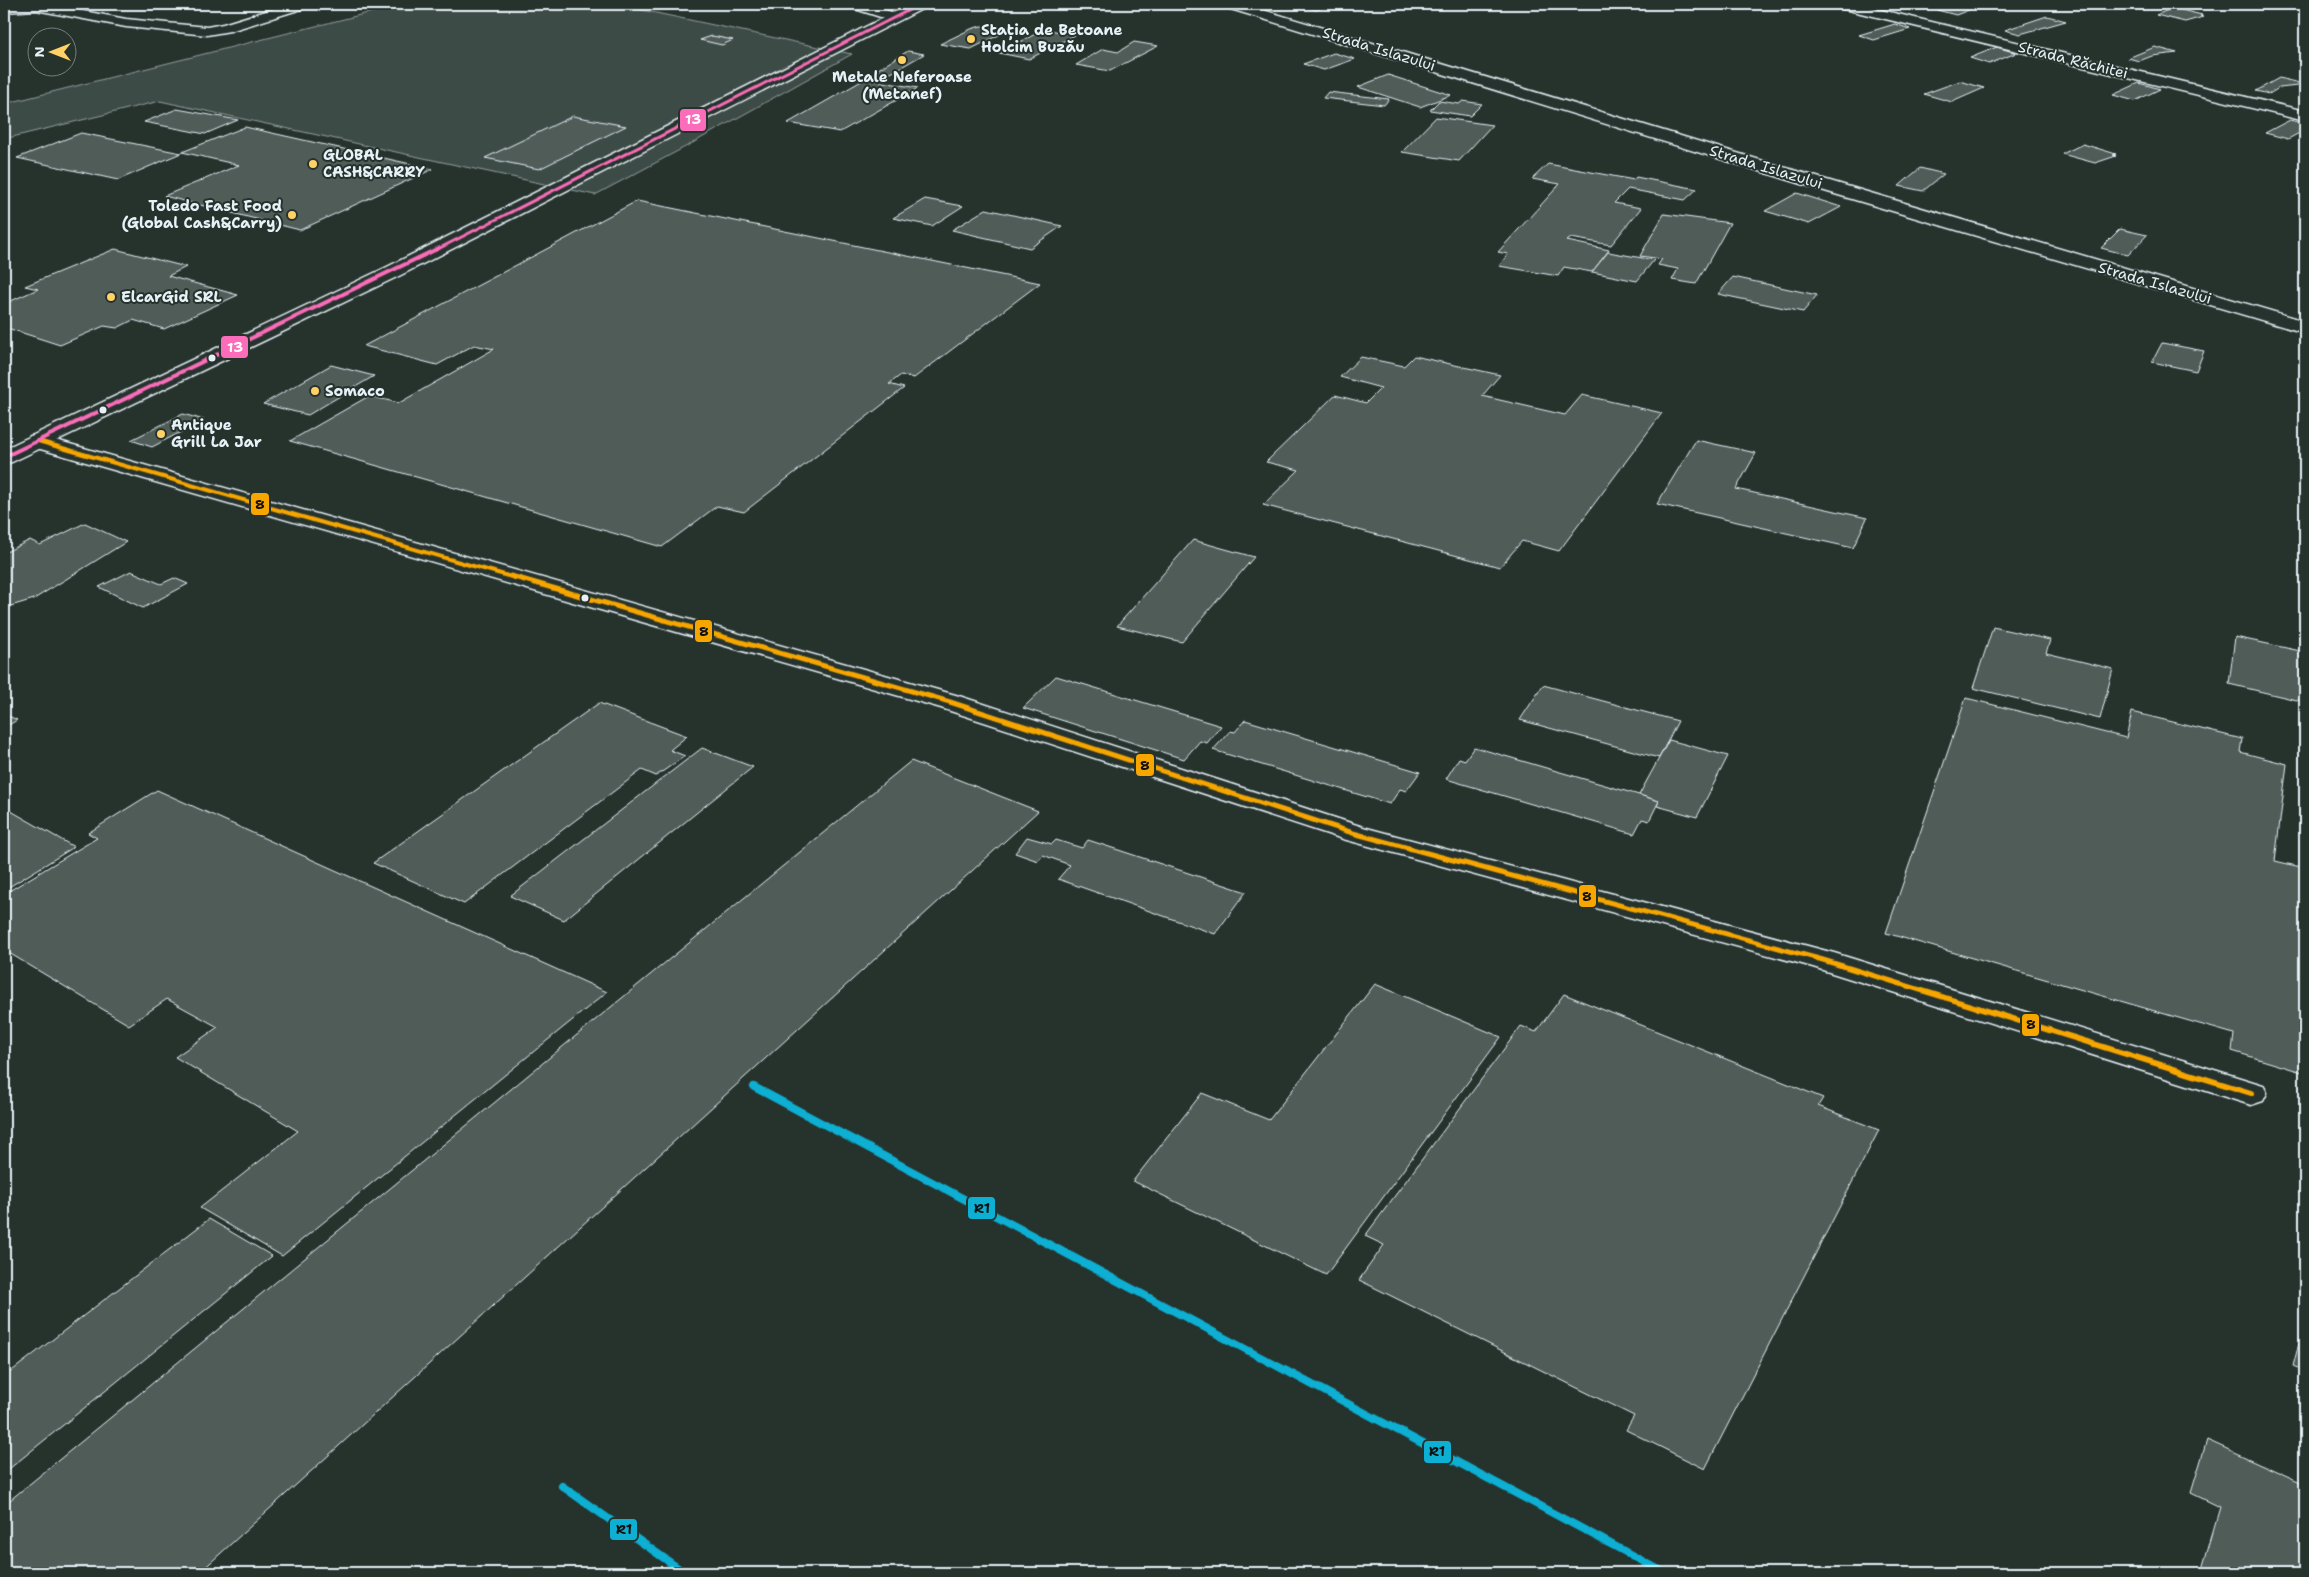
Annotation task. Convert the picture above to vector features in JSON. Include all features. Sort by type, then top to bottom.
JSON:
[{"type":"street","points":[[4,8],[36,6],[126,24],[208,31],[225,28],[303,4]]},
{"type":"street","points":[[854,4],[894,17]]},
{"type":"street","points":[[4,457],[394,272],[921,4]]},
{"type":"street","name":"Strada Islazului","points":[[1229,4],[1834,188],[2305,327]]},
{"type":"street","name":"Strada Răchitei","points":[[1840,4],[2305,116]]},
{"type":"street","points":[[38,442],[950,702],[1353,834],[1823,960],[2251,1093]]},
{"type":"shaded area","points":[[404,4],[613,4],[852,54],[595,195],[160,101],[4,139],[4,104]]},
{"type":"building","points":[[1307,4],[1332,4],[1317,10],[1300,7]]},
{"type":"building","points":[[1954,4],[1981,5],[1956,15],[1937,10]]},
{"type":"building","points":[[2173,8],[2202,15],[2200,16],[2203,17],[2185,22],[2156,15]]},
{"type":"building","points":[[2047,16],[2066,21],[2020,34],[2005,30]]},
{"type":"building","points":[[1895,24],[1910,29],[1874,40],[1859,35]]},
{"type":"building","name":"Stația de Betoane Holcim Buzău","points":[[981,26],[995,28],[989,31],[1001,34],[971,49],[940,44],[971,29]]},
{"type":"building","points":[[1045,29],[1075,35],[1029,59],[999,53]]},
{"type":"building","points":[[712,36],[733,40],[722,45],[700,40]]},
{"type":"building","points":[[1134,42],[1158,46],[1110,71],[1076,65],[1103,49],[1118,52]]},
{"type":"building","points":[[1997,47],[2016,53],[1989,64],[1970,58]]},
{"type":"building","points":[[2155,47],[2177,53],[2152,56],[2139,61],[2128,58]]},
{"type":"building","points":[[908,51],[924,54],[891,73],[875,71]]},
{"type":"building","points":[[1334,53],[1355,59],[1324,70],[1303,64]]},
{"type":"building","points":[[1388,75],[1451,95],[1420,107],[1358,87]]},
{"type":"building","points":[[2279,78],[2303,84],[2279,88],[2269,94],[2256,91]]},
{"type":"building","points":[[865,79],[918,88],[840,132],[788,123]]},
{"type":"building","points":[[1960,81],[1984,88],[1952,102],[1924,94]]},
{"type":"building","points":[[2139,83],[2160,89],[2135,101],[2113,95]]},
{"type":"building","points":[[1328,92],[1389,99],[1384,105],[1323,98]]},
{"type":"building","points":[[1439,101],[1459,104],[1463,101],[1482,104],[1470,116],[1430,110]]},
{"type":"building","points":[[177,109],[238,120],[205,134],[144,122]]},
{"type":"building","points":[[573,116],[626,126],[539,169],[485,158]]},
{"type":"building","points":[[1436,117],[1492,125],[1459,161],[1402,152]]},
{"type":"building","points":[[2290,120],[2305,124],[2305,130],[2288,139],[2265,133]]},
{"type":"building","points":[[245,127],[433,169],[300,230],[164,196],[239,165],[182,152]]},
{"type":"building","points":[[81,133],[181,153],[118,180],[17,158]]},
{"type":"building","points":[[2083,144],[2116,154],[2113,155],[2116,156],[2095,163],[2062,154]]},
{"type":"building","points":[[1548,164],[1634,180],[1636,177],[1697,189],[1685,200],[1628,189],[1614,203],[1641,208],[1611,245],[1571,238],[1567,241],[1609,250],[1592,272],[1564,267],[1558,276],[1499,266],[1508,254],[1498,252],[1560,184],[1532,179]]},
{"type":"building","points":[[1920,168],[1944,174],[1923,191],[1899,186]]},
{"type":"building","points":[[1797,193],[1841,207],[1809,224],[1765,211]]},
{"type":"building","points":[[925,199],[963,206],[932,226],[893,218]]},
{"type":"building","points":[[637,201],[1040,283],[914,378],[901,375],[889,384],[904,388],[744,512],[717,506],[662,547],[290,441],[369,396],[399,403],[494,349],[474,345],[437,365],[364,346]]},
{"type":"building","points":[[986,209],[1062,226],[1030,248],[952,230]]},
{"type":"building","points":[[1664,214],[1730,223],[1696,284],[1672,280],[1678,269],[1658,265],[1662,259],[1640,256]]},
{"type":"building","points":[[2120,229],[2147,235],[2128,255],[2101,248]]},
{"type":"building","points":[[115,249],[186,267],[168,276],[238,295],[164,329],[133,320],[117,328],[104,326],[60,345],[4,327],[4,304],[38,289],[25,286]]},
{"type":"building","points":[[1608,252],[1654,260],[1637,281],[1592,272]]},
{"type":"building","points":[[1733,277],[1817,295],[1803,312],[1718,294]]},
{"type":"building","points":[[2162,343],[2204,351],[2196,371],[2152,362]]},
{"type":"building","points":[[1414,356],[1500,375],[1482,396],[1565,415],[1582,395],[1662,413],[1559,551],[1522,541],[1500,567],[1263,505],[1299,470],[1266,462],[1335,395],[1366,403],[1381,388],[1340,377],[1361,357],[1404,366]]},
{"type":"building","points":[[331,365],[374,376],[308,415],[263,404]]},
{"type":"building","points":[[183,414],[204,420],[152,447],[131,440]]},
{"type":"building","points":[[1696,440],[1756,453],[1736,489],[1867,518],[1853,548],[1657,504]]},
{"type":"building","points":[[85,523],[126,542],[34,599],[4,608],[4,553],[30,540],[40,545]]},
{"type":"building","points":[[1193,540],[1254,557],[1182,642],[1117,626]]},
{"type":"building","points":[[131,571],[161,584],[174,578],[188,584],[143,608],[99,587]]},
{"type":"building","points":[[1993,627],[2050,640],[2046,653],[2113,669],[2100,719],[1973,688]]},
{"type":"building","points":[[2235,637],[2305,652],[2305,702],[2229,684]]},
{"type":"building","points":[[1056,676],[1221,726],[1207,743],[1200,741],[1184,759],[1023,708]]},
{"type":"building","points":[[1543,685],[1678,721],[1659,758],[1520,720]]},
{"type":"building","points":[[1966,698],[2126,738],[2132,712],[2242,739],[2240,752],[2287,764],[2275,861],[2305,868],[2305,1073],[2232,1051],[2234,1034],[1886,933]]},
{"type":"building","points":[[599,703],[687,736],[670,750],[685,756],[656,776],[642,770],[464,904],[373,863]]},
{"type":"building","points":[[4,714],[17,720],[4,728]]},
{"type":"building","points":[[1245,720],[1420,772],[1406,791],[1400,789],[1390,804],[1213,750],[1230,731],[1235,732]]},
{"type":"building","points":[[1669,740],[1728,756],[1697,817],[1657,806],[1659,801],[1639,795]]},
{"type":"building","points":[[1474,747],[1659,801],[1649,821],[1642,819],[1634,834],[1446,779],[1459,758],[1465,760]]},
{"type":"building","points":[[702,748],[753,767],[564,920],[510,896]]},
{"type":"building","points":[[911,761],[1038,811],[199,1573],[4,1573],[4,1505]]},
{"type":"building","points":[[157,790],[607,992],[282,1256],[200,1208],[298,1131],[175,1057],[218,1027],[167,999],[129,1025],[4,950],[4,894],[97,838],[88,833]]},
{"type":"building","points":[[4,807],[74,847],[4,890]]},
{"type":"building","points":[[1027,837],[1052,844],[1056,840],[1082,848],[1088,840],[1246,892],[1215,934],[1058,879],[1070,865],[1043,855],[1038,861],[1015,853]]},
{"type":"building","points":[[1375,984],[1501,1037],[1326,1275],[1133,1181],[1202,1093],[1269,1120]]},
{"type":"building","points":[[1564,994],[1823,1098],[1818,1106],[1879,1130],[1705,1469],[1626,1430],[1634,1416],[1359,1280],[1384,1245],[1365,1236],[1521,1026],[1536,1032]]},
{"type":"building","points":[[209,1219],[272,1256],[4,1473],[4,1377]]},
{"type":"building","points":[[2305,1321],[2305,1371],[2293,1366]]},
{"type":"building","points":[[2207,1440],[2305,1484],[2305,1573],[2211,1573],[2202,1569],[2220,1507],[2191,1493]]},
{"type":"transit line","name":"13","points":[[4,457],[394,271],[921,4]]},
{"type":"transit line","name":"8","points":[[38,441],[950,702],[1353,833],[1823,960],[2251,1093]]},
{"type":"transit line","name":"R1","points":[[754,1087],[1665,1573]]},
{"type":"transit line","name":"R1","points":[[562,1486],[685,1573]]},
{"type":"place","name":"Stația de Betoane Holcim Buzău","points":[[971,39]]},
{"type":"place","name":"Metale Neferoase (Metanef)","points":[[902,60]]},
{"type":"place","name":"GLOBAL CASH&CARRY","points":[[313,164]]},
{"type":"place","name":"Toledo Fast Food (Global Cash&Carry)","points":[[292,215]]},
{"type":"place","name":"ElcarGid SRL","points":[[111,297]]},
{"type":"place","name":"Somaco","points":[[315,391]]},
{"type":"place","name":"Antique Grill La Jar","points":[[161,434]]}]
